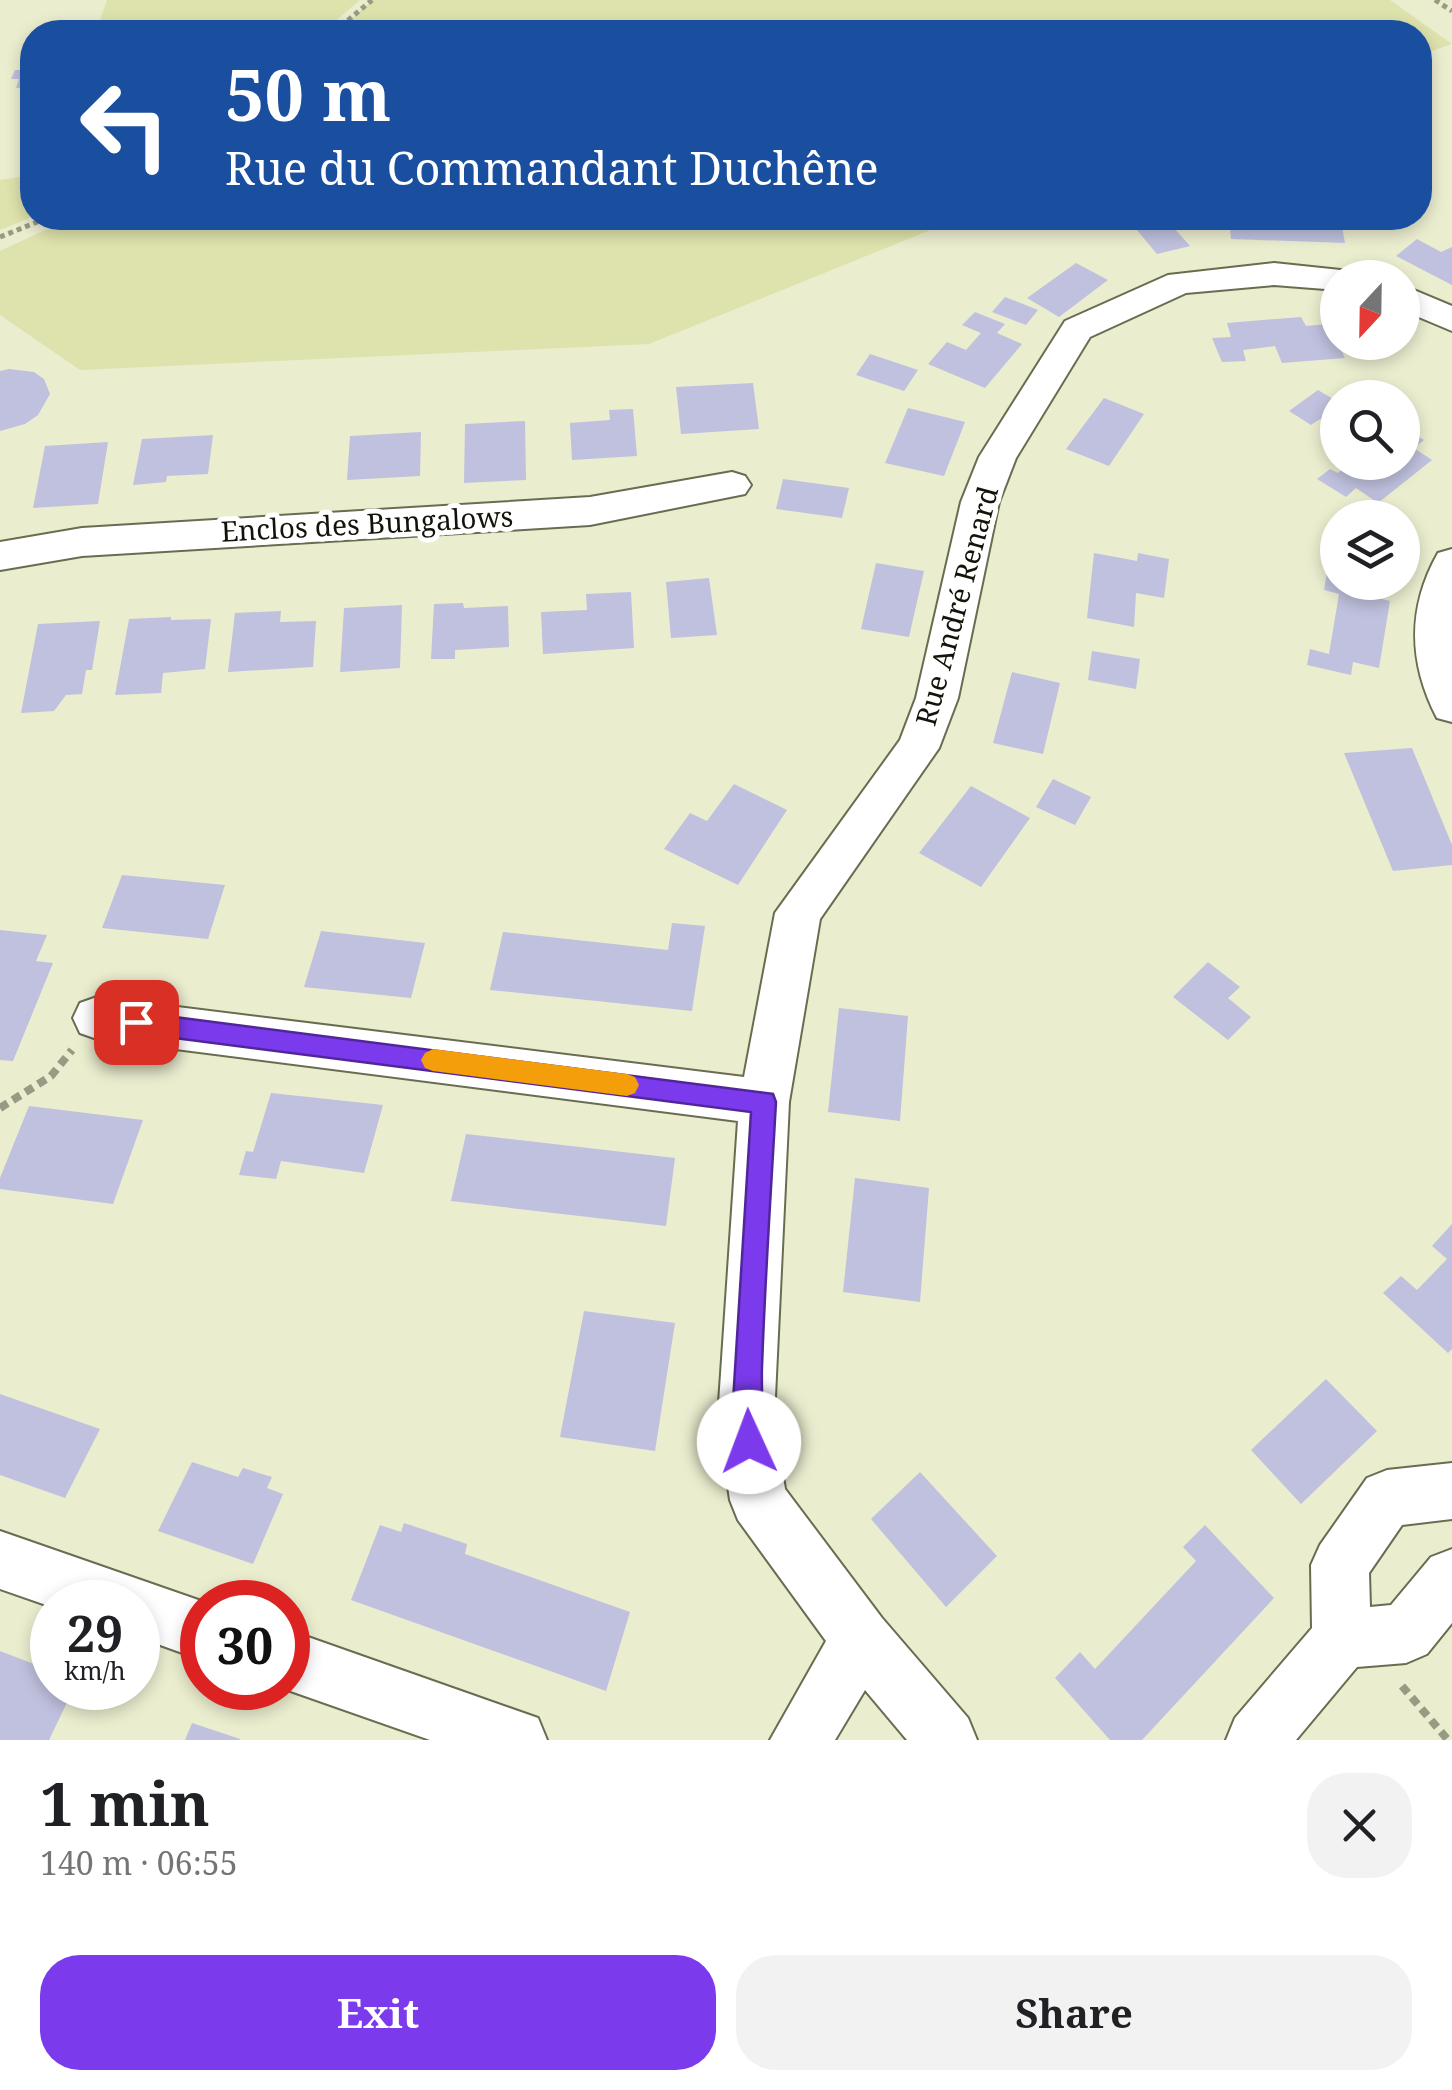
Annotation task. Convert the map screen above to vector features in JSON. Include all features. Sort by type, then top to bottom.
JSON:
[{"type":"street","name":"Rue André Renard","points":[[946,1740],[861,1638],[758,1500],[746,1418],[764,1102],[798,913],[918,748],[937,698],[980,502],[998,457],[1077,329],[1180,282],[1274,274],[1320,278]]},
{"type":"street","points":[[1420,305],[1452,320]]},
{"type":"street","name":"Enclos des Bungalows","points":[[0,556],[100,541],[590,511],[732,485]]},
{"type":"street","points":[[1452,563],[1433,611],[1436,672],[1452,706]]},
{"type":"street","points":[[97,1018],[764,1102]]},
{"type":"street","points":[[1257,1740],[1342,1638],[1340,1565],[1387,1498],[1452,1491]]},
{"type":"street","points":[[0,1560],[58,1580]]},
{"type":"street","points":[[1342,1638],[1406,1633],[1452,1578]]},
{"type":"street","points":[[801,1740],[861,1638]]},
{"type":"street","points":[[310,1668],[516,1740]]},
{"type":"path","points":[[348,20],[372,0]]},
{"type":"path","points":[[1436,0],[1452,11]]},
{"type":"path","points":[[0,1108],[51,1076],[97,1018]]},
{"type":"green space","points":[[107,0],[360,0],[336,20],[100,20]]},
{"type":"green space","points":[[373,0],[1390,0],[1418,20],[350,20]]},
{"type":"green space","points":[[1432,30],[1452,44],[1432,51]]},
{"type":"green space","points":[[20,177],[20,222],[0,230],[0,180]]},
{"type":"green space","points":[[45,230],[930,230],[649,344],[80,370],[0,315],[0,251]]},
{"type":"building","points":[[15,70],[20,70],[20,88],[16,88],[19,79],[11,79]]},
{"type":"building","points":[[1137,230],[1176,230],[1190,246],[1157,254]]},
{"type":"building","points":[[1230,230],[1343,230],[1345,243],[1231,239]]},
{"type":"building","points":[[1417,239],[1441,252],[1452,247],[1452,285],[1420,268],[1420,260],[1396,256]]},
{"type":"building","points":[[1076,263],[1108,280],[1059,317],[1027,298]]},
{"type":"building","points":[[1005,297],[1038,310],[1026,325],[992,312]]},
{"type":"building","points":[[975,312],[1005,324],[997,333],[1022,344],[985,388],[928,364],[947,342],[966,350],[981,333],[962,325]]},
{"type":"building","points":[[1301,317],[1306,326],[1320,325],[1320,360],[1282,363],[1275,346],[1243,350],[1246,361],[1222,362],[1212,338],[1231,337],[1227,323]]},
{"type":"building","points":[[870,354],[918,370],[904,391],[856,375]]},
{"type":"building","points":[[0,371],[34,372],[44,379],[50,394],[38,415],[25,424],[0,431]]},
{"type":"building","points":[[753,383],[759,429],[681,434],[676,387]]},
{"type":"building","points":[[1320,391],[1320,419],[1311,425],[1289,411]]},
{"type":"building","points":[[1104,398],[1144,414],[1109,466],[1066,449]]},
{"type":"building","points":[[908,408],[965,422],[944,476],[885,463]]},
{"type":"building","points":[[633,409],[637,456],[572,460],[570,423],[610,420],[609,410]]},
{"type":"building","points":[[525,421],[526,480],[464,483],[465,424]]},
{"type":"building","points":[[421,432],[420,476],[347,480],[350,436]]},
{"type":"building","points":[[213,435],[208,474],[167,476],[166,482],[133,485],[142,439]]},
{"type":"building","points":[[108,442],[98,504],[33,508],[45,446]]},
{"type":"building","points":[[1420,452],[1432,460],[1420,470]]},
{"type":"building","points":[[783,479],[849,488],[842,518],[776,509]]},
{"type":"building","points":[[1317,479],[1407,480],[1382,500],[1374,500],[1356,488],[1346,497]]},
{"type":"building","points":[[1094,553],[1137,561],[1138,553],[1169,559],[1164,598],[1136,593],[1134,627],[1087,618]]},
{"type":"building","points":[[876,563],[924,571],[909,637],[861,629]]},
{"type":"building","points":[[709,578],[717,635],[671,638],[666,582]]},
{"type":"building","points":[[631,592],[634,648],[543,654],[541,612],[587,610],[586,594]]},
{"type":"building","points":[[1338,600],[1390,601],[1379,668],[1353,662],[1351,675],[1307,665],[1310,649],[1329,654]]},
{"type":"building","points":[[463,603],[464,608],[508,606],[509,647],[455,650],[455,659],[431,659],[434,604]]},
{"type":"building","points":[[402,605],[400,668],[340,672],[344,608]]},
{"type":"building","points":[[281,611],[280,622],[316,621],[313,667],[228,672],[235,613]]},
{"type":"building","points":[[129,619],[211,619],[205,669],[163,673],[161,693],[115,695]]},
{"type":"building","points":[[100,621],[92,670],[86,670],[82,694],[66,695],[54,711],[21,713],[38,624]]},
{"type":"building","points":[[1092,651],[1140,659],[1136,689],[1088,680]]},
{"type":"building","points":[[1012,672],[1060,683],[1043,754],[993,743]]},
{"type":"building","points":[[1412,748],[1452,845],[1452,865],[1393,871],[1344,753]]},
{"type":"building","points":[[1053,779],[1091,797],[1075,825],[1036,807]]},
{"type":"building","points":[[734,784],[787,810],[738,885],[664,849],[690,813],[707,821]]},
{"type":"building","points":[[971,786],[1030,818],[981,887],[919,853]]},
{"type":"building","points":[[122,875],[225,885],[208,939],[102,928]]},
{"type":"building","points":[[672,923],[705,926],[692,1011],[490,990],[503,932],[668,950]]},
{"type":"building","points":[[0,930],[47,935],[36,961],[53,963],[13,1061],[0,1060]]},
{"type":"building","points":[[321,931],[425,943],[411,998],[304,987]]},
{"type":"building","points":[[1208,962],[1240,987],[1228,998],[1251,1017],[1228,1040],[1173,997]]},
{"type":"building","points":[[839,1008],[908,1016],[900,1121],[828,1112]]},
{"type":"building","points":[[271,1093],[383,1105],[364,1173],[281,1161],[276,1179],[239,1175],[246,1151],[253,1152]]},
{"type":"building","points":[[29,1106],[143,1120],[113,1204],[0,1189],[0,1178]]},
{"type":"building","points":[[466,1134],[675,1158],[666,1226],[451,1201]]},
{"type":"building","points":[[855,1178],[929,1188],[920,1302],[843,1292]]},
{"type":"building","points":[[1452,1224],[1452,1349],[1448,1353],[1383,1293],[1401,1276],[1417,1290],[1447,1259],[1432,1246]]},
{"type":"building","points":[[584,1311],[675,1323],[655,1451],[560,1437]]},
{"type":"building","points":[[1326,1379],[1377,1431],[1301,1504],[1251,1450]]},
{"type":"building","points":[[0,1394],[100,1429],[65,1498],[0,1475]]},
{"type":"building","points":[[192,1462],[238,1477],[243,1468],[272,1477],[267,1488],[283,1494],[253,1564],[158,1531]]},
{"type":"building","points":[[920,1472],[997,1556],[946,1607],[871,1519]]},
{"type":"building","points":[[404,1523],[467,1544],[465,1554],[630,1612],[606,1691],[351,1600],[380,1525],[401,1532]]},
{"type":"building","points":[[1205,1525],[1274,1598],[1142,1740],[1110,1740],[1055,1678],[1080,1652],[1095,1669],[1196,1561],[1183,1547]]},
{"type":"building","points":[[0,1651],[30,1663],[30,1710],[63,1710],[49,1740],[0,1740]]},
{"type":"building","points":[[192,1723],[240,1739],[240,1740],[185,1740]]},
{"type":"slow traffic","points":[[433,1060],[627,1085]]},
{"type":"route","points":[[136,1022],[764,1102],[751,1282],[746,1418],[749,1442]]}]
